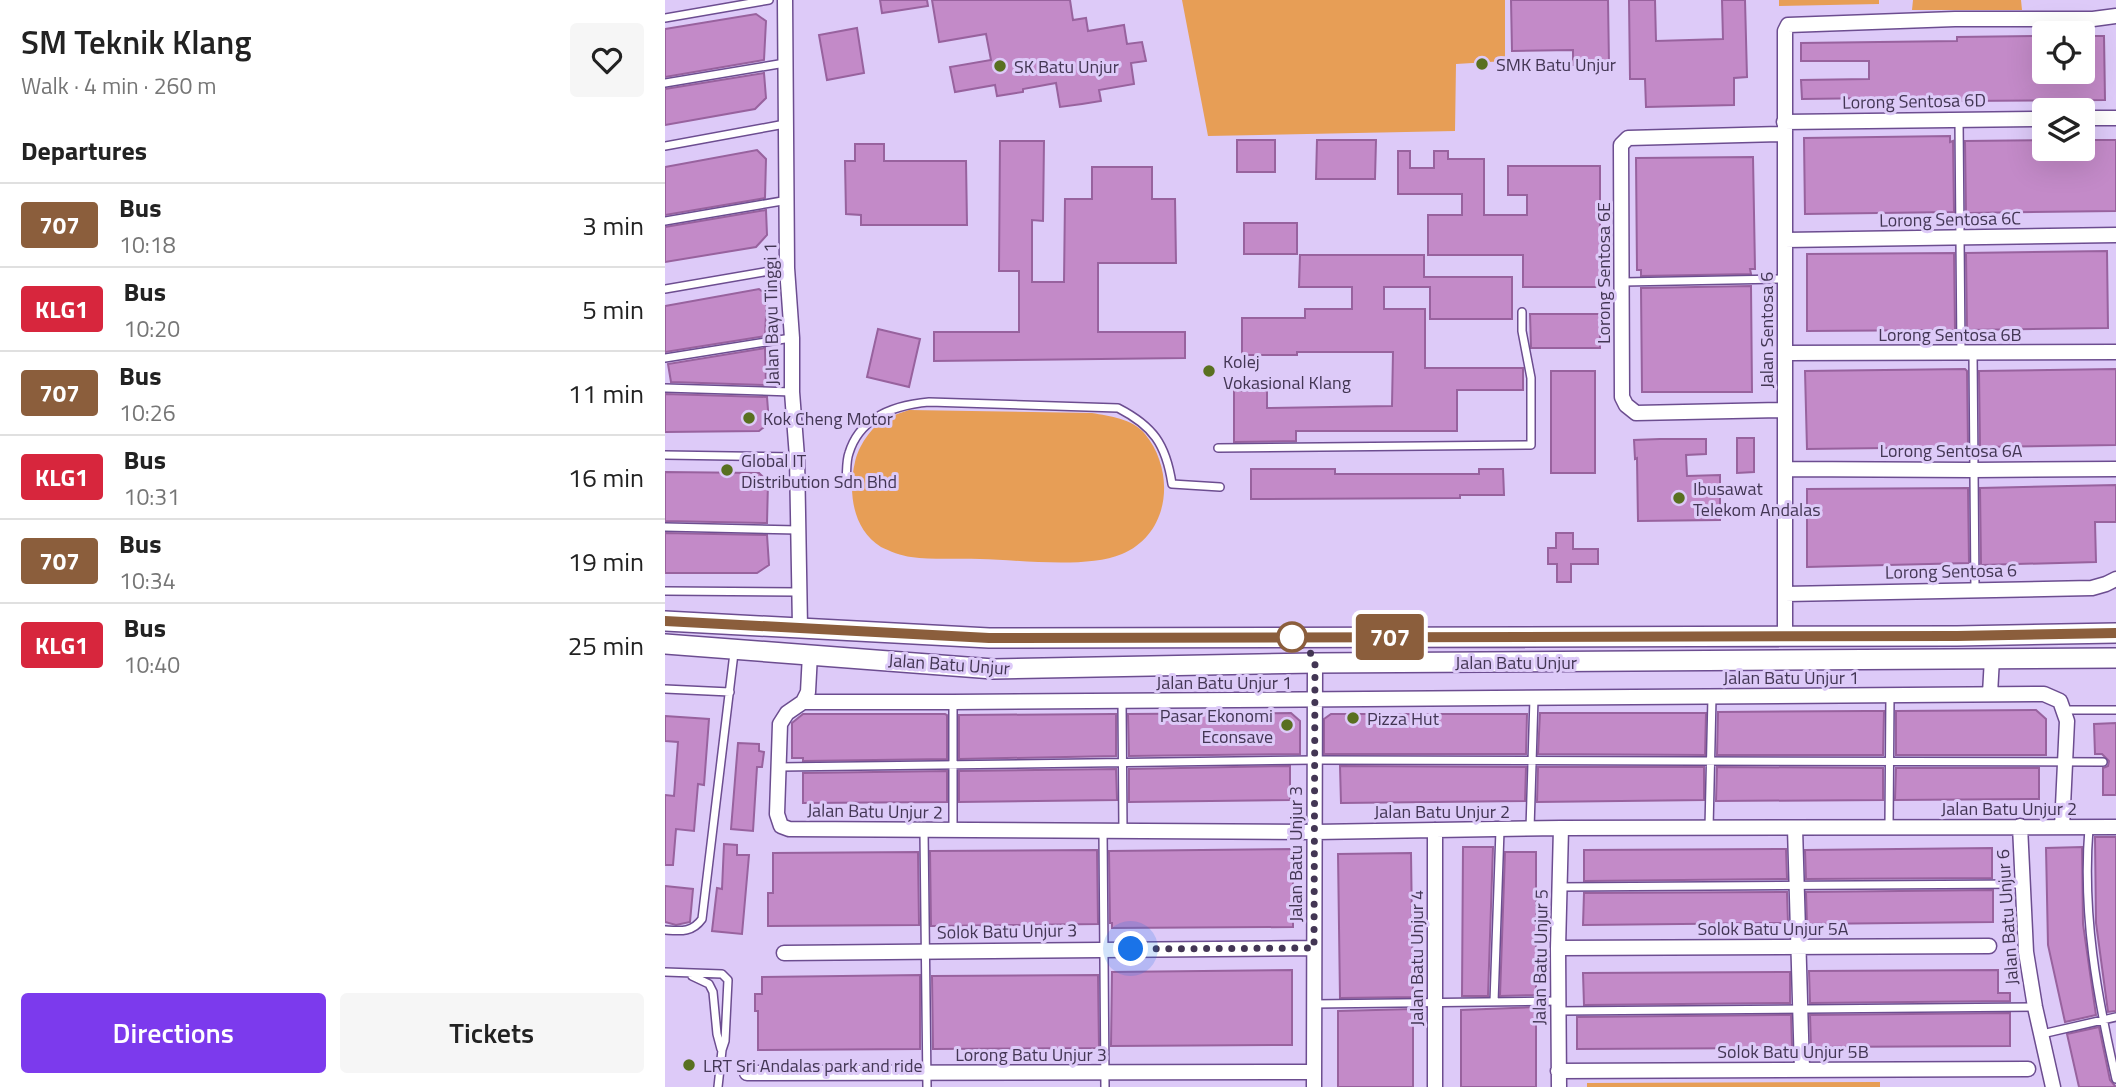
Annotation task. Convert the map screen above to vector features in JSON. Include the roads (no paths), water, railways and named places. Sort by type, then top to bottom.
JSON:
[{"type":"main road","name":"Jalan Batu Unjur","points":[[665,621],[989,638],[2116,633]]},
{"type":"main road","points":[[1288,637],[1310,652],[1315,663]]},
{"type":"main road","name":"Jalan Batu Unjur","points":[[665,644],[993,669],[1315,663],[2116,658]]},
{"type":"street","name":"Jalan Bayu Tinggi 1","points":[[785,0],[787,268],[797,457],[800,627]]},
{"type":"street","name":"Jalan Sentosa 6","points":[[1785,636],[1784,128],[1785,31],[1788,25],[1955,19],[2093,19],[2116,16]]},
{"type":"street","points":[[2095,118],[2116,118]]},
{"type":"street","name":"Lorong Sentosa 6D","points":[[1784,128],[2032,119]]},
{"type":"street","name":"Lorong Sentosa 6E","points":[[1784,128],[1628,138],[1623,142],[1622,397],[1630,409],[1636,412],[1785,410]]},
{"type":"street","name":"Lorong Sentosa 6C","points":[[1785,240],[2116,235]]},
{"type":"street","name":"Lorong Sentosa 6B","points":[[1785,353],[2116,352]]},
{"type":"street","name":"Lorong Sentosa 6A","points":[[1785,469],[2116,469]]},
{"type":"street","name":"Lorong Sentosa 6","points":[[1785,594],[2092,587],[2116,579]]},
{"type":"street","points":[[779,767],[780,724],[787,713],[803,702],[807,692],[810,654]]},
{"type":"street","points":[[1990,694],[1992,658]]},
{"type":"street","name":"Jalan Batu Unjur 3","points":[[1314,1087],[1315,663]]},
{"type":"street","name":"Jalan Batu Unjur 1","points":[[803,702],[2044,694],[2060,701],[2063,710]]},
{"type":"street","points":[[2062,827],[2067,721],[2063,710]]},
{"type":"street","name":"Jalan Batu Unjur 2","points":[[779,767],[777,814],[781,826],[789,829],[1315,832],[1561,828],[2116,827]]},
{"type":"street","name":"Jalan Batu Unjur 6","points":[[2020,826],[2026,952],[2053,1087]]},
{"type":"street","name":"Jalan Batu Unjur 5","points":[[1559,1087],[1561,828]]},
{"type":"street","points":[[1795,828],[1802,1070]]},
{"type":"street","name":"Jalan Batu Unjur 4","points":[[1435,830],[1436,1087]]},
{"type":"street","name":"Solok Batu Unjur 5A","points":[[1558,948],[1989,946]]},
{"type":"street","name":"Solok Batu Unjur 3","points":[[784,953],[1314,948]]},
{"type":"street","name":"Solok Batu Unjur 5B","points":[[1558,1071],[2028,1069]]},
{"type":"street","name":"Lorong Batu Unjur 3","points":[[747,1073],[927,1081],[1105,1080],[1314,1072]]},
{"type":"lane","points":[[665,18],[769,0]]},
{"type":"lane","points":[[665,83],[785,62]]},
{"type":"lane","points":[[1959,120],[1960,238],[1973,471],[1975,590]]},
{"type":"lane","points":[[665,146],[785,124]]},
{"type":"lane","points":[[665,221],[788,200]]},
{"type":"lane","points":[[665,289],[787,268]]},
{"type":"lane","points":[[1623,282],[1785,279]]},
{"type":"lane","points":[[1218,448],[1531,445],[1531,378],[1522,331],[1522,312]]},
{"type":"lane","points":[[665,358],[792,338]]},
{"type":"lane","points":[[665,388],[792,392]]},
{"type":"lane","points":[[846,481],[848,454],[862,428],[885,412],[907,404],[942,402],[1118,408],[1138,419],[1152,433],[1162,448],[1171,484],[1220,487]]},
{"type":"lane","points":[[665,454],[797,457]]},
{"type":"lane","points":[[665,527],[798,530]]},
{"type":"lane","points":[[665,591],[799,592]]},
{"type":"lane","points":[[665,930],[685,932],[697,926],[702,919],[734,650]]},
{"type":"lane","points":[[665,689],[730,692]]},
{"type":"lane","points":[[1889,827],[1890,695]]},
{"type":"lane","points":[[1709,828],[1712,697]]},
{"type":"lane","points":[[1530,829],[1534,698]]},
{"type":"lane","points":[[1122,701],[1123,831]]},
{"type":"lane","points":[[953,702],[953,831]]},
{"type":"lane","points":[[2063,710],[2116,709]]},
{"type":"lane","points":[[779,767],[1315,760],[2103,762]]},
{"type":"lane","points":[[2089,828],[2086,873],[2089,939],[2102,1020],[2116,1079]]},
{"type":"lane","points":[[1103,830],[1105,1080]]},
{"type":"lane","points":[[1495,1002],[1500,830]]},
{"type":"lane","points":[[924,831],[927,1081]]},
{"type":"lane","points":[[1560,887],[2023,884]]},
{"type":"lane","points":[[665,972],[722,974],[729,980],[725,1041],[718,1087]]},
{"type":"lane","points":[[688,974],[709,984],[713,992],[717,1034],[722,1050]]},
{"type":"lane","points":[[1314,1004],[1495,1002],[1558,1006],[1800,1009],[2035,1007]]},
{"type":"lane","points":[[2042,1034],[2116,1017]]},
{"type":"place","name":"SMK Batu Unjur","points":[[1482,64]]},
{"type":"place","name":"SK Batu Unjur","points":[[1000,66]]},
{"type":"place","name":"Kolej Vokasional Klang","points":[[1209,371]]},
{"type":"place","name":"Kok Cheng Motor","points":[[749,418]]},
{"type":"place","name":"Global IT Distribution Sdn Bhd","points":[[727,470]]},
{"type":"place","name":"Ibusawat Telekom Andalas","points":[[1679,498]]},
{"type":"place","name":"Pizza Hut","points":[[1353,718]]},
{"type":"place","name":"Pasar Ekonomi Econsave","points":[[1287,725]]},
{"type":"place","name":"LRT Sri Andalas park and ride","points":[[689,1065]]}]
